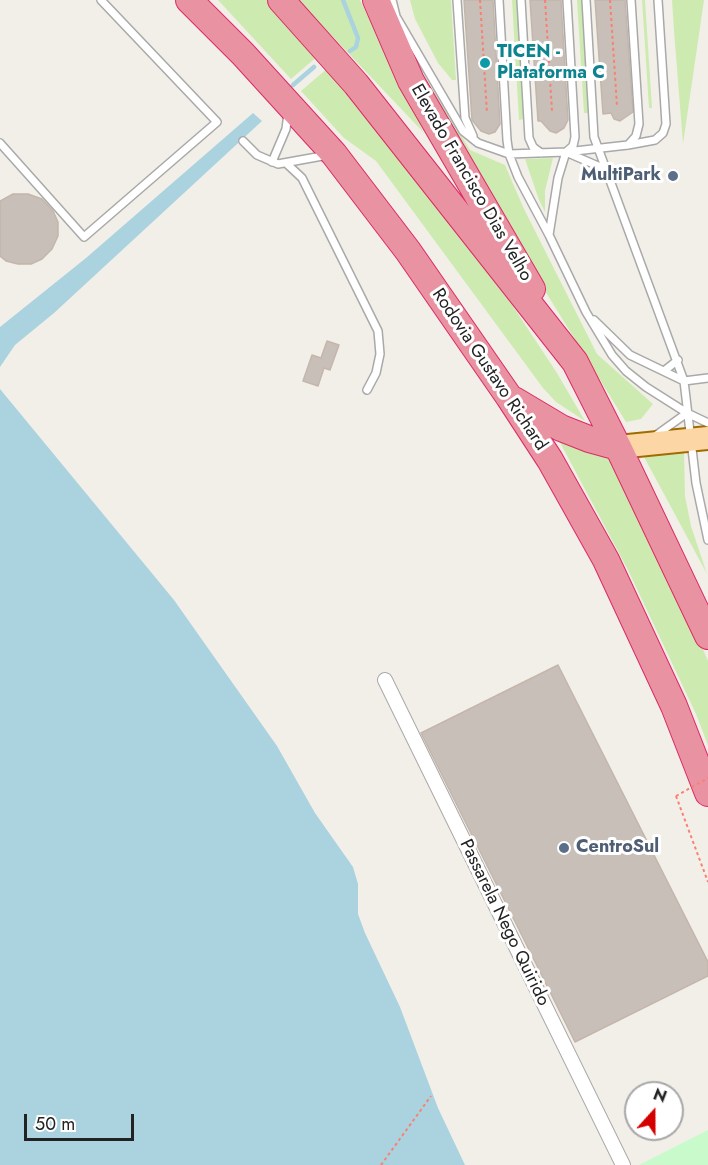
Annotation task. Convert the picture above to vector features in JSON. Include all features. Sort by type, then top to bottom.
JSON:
[{"type":"highway","name":"Rodovia Gustavo Richard","points":[[187,0],[243,54],[334,154],[408,251],[509,397],[550,460],[606,560],[674,706],[708,793]]},
{"type":"highway","points":[[281,0],[356,84],[575,362],[630,446],[708,636]]},
{"type":"highway","name":"Elevado Francisco Dias Velho","points":[[376,0],[411,81],[575,362]]},
{"type":"highway","points":[[509,397],[561,428],[589,439],[630,446]]},
{"type":"main road","points":[[630,446],[699,439]]},
{"type":"street","name":"Passarela Nego Quirido","points":[[385,680],[623,1165]]},
{"type":"lane","points":[[0,143],[84,237],[217,122],[101,0]]},
{"type":"lane","points":[[391,0],[396,16],[463,131],[478,143],[495,151],[509,154],[566,152],[628,146],[655,140],[663,133],[666,124],[658,0]]},
{"type":"lane","points":[[457,0],[465,118],[469,130],[478,143]]},
{"type":"lane","points":[[499,0],[507,140],[509,154],[518,177],[586,312],[612,355],[626,371],[646,387],[687,413],[708,423]]},
{"type":"lane","points":[[521,0],[529,138],[533,147],[541,153]]},
{"type":"lane","points":[[549,235],[558,178],[566,152],[573,146],[575,137],[567,0]]},
{"type":"lane","points":[[586,0],[594,137],[684,381],[687,413],[699,439],[700,509],[708,540]]},
{"type":"lane","points":[[628,146],[636,136],[639,124],[631,0]]},
{"type":"lane","points":[[272,162],[286,129],[289,105]]},
{"type":"lane","points":[[594,137],[611,147]]},
{"type":"lane","points":[[495,151],[507,140]]},
{"type":"lane","points":[[243,141],[257,155],[278,164],[334,154]]},
{"type":"lane","points":[[566,152],[604,169]]},
{"type":"lane","points":[[286,164],[302,178],[378,331],[380,354],[376,373],[368,390]]},
{"type":"lane","points":[[586,312],[630,355],[684,381],[708,378]]},
{"type":"lane","points":[[664,371],[678,360]]},
{"type":"lane","points":[[630,446],[687,413]]},
{"type":"path","points":[[480,0],[487,113]]},
{"type":"path","points":[[545,0],[552,111]]},
{"type":"path","points":[[610,0],[617,106]]},
{"type":"path","points":[[708,778],[676,796],[708,882]]},
{"type":"path","points":[[381,1165],[431,1096]]},
{"type":"green space","points":[[218,0],[268,0],[319,55],[291,79]]},
{"type":"green space","points":[[296,0],[360,0],[424,133],[334,38]]},
{"type":"green space","points":[[410,0],[451,0],[456,80],[452,80],[438,63],[415,19]]},
{"type":"green space","points":[[512,0],[517,0],[524,119],[519,120]]},
{"type":"green space","points":[[577,0],[582,0],[589,113],[584,113]]},
{"type":"green space","points":[[642,0],[645,0],[652,108],[649,108]]},
{"type":"green space","points":[[672,0],[704,0],[683,144],[674,31]]},
{"type":"green space","points":[[393,25],[470,150],[505,165],[524,209],[597,354],[653,404],[641,419],[626,422],[482,189]]},
{"type":"green space","points":[[329,67],[493,276],[557,373],[585,421],[556,402],[543,388],[376,161],[344,138],[301,91]]},
{"type":"green space","points":[[553,158],[545,191],[545,212],[525,159]]},
{"type":"green space","points":[[556,435],[610,458],[676,586],[708,661],[708,745],[696,714],[628,570]]},
{"type":"green space","points":[[684,450],[685,496],[691,526],[707,574],[643,455]]},
{"type":"green space","points":[[708,1130],[708,1165],[639,1165]]},
{"type":"water","points":[[253,113],[262,121],[54,313],[15,345],[0,367],[0,327],[86,258]]},
{"type":"water","points":[[0,389],[174,600],[277,746],[315,813],[353,867],[358,884],[358,914],[365,933],[400,1007],[438,1108],[465,1165],[0,1165]]},
{"type":"building","name":"TICEN - Plataforma C","points":[[464,0],[493,0],[500,124],[495,132],[489,134],[481,131],[472,120]]},
{"type":"building","points":[[530,0],[561,0],[568,120],[564,128],[556,133],[538,121]]},
{"type":"building","points":[[595,0],[625,0],[633,112],[620,121],[614,119],[611,113],[603,114]]},
{"type":"building","points":[[13,194],[28,194],[42,199],[53,211],[58,222],[58,236],[52,249],[42,259],[31,264],[6,261],[0,256],[0,201]]},
{"type":"building","points":[[327,341],[339,345],[330,370],[324,368],[318,386],[303,381],[312,355],[321,358]]},
{"type":"building","name":"CentroSul","points":[[558,665],[708,962],[708,976],[575,1042],[421,733]]},
{"type":"waterway","points":[[343,0],[358,38],[356,47],[350,51]]},
{"type":"waterway","points":[[293,85],[314,67]]},
{"type":"place","name":"TICEN - Plataforma C","points":[[485,63]]},
{"type":"place","name":"MultiPark","points":[[673,176]]},
{"type":"place","name":"CentroSul","points":[[564,848]]}]
